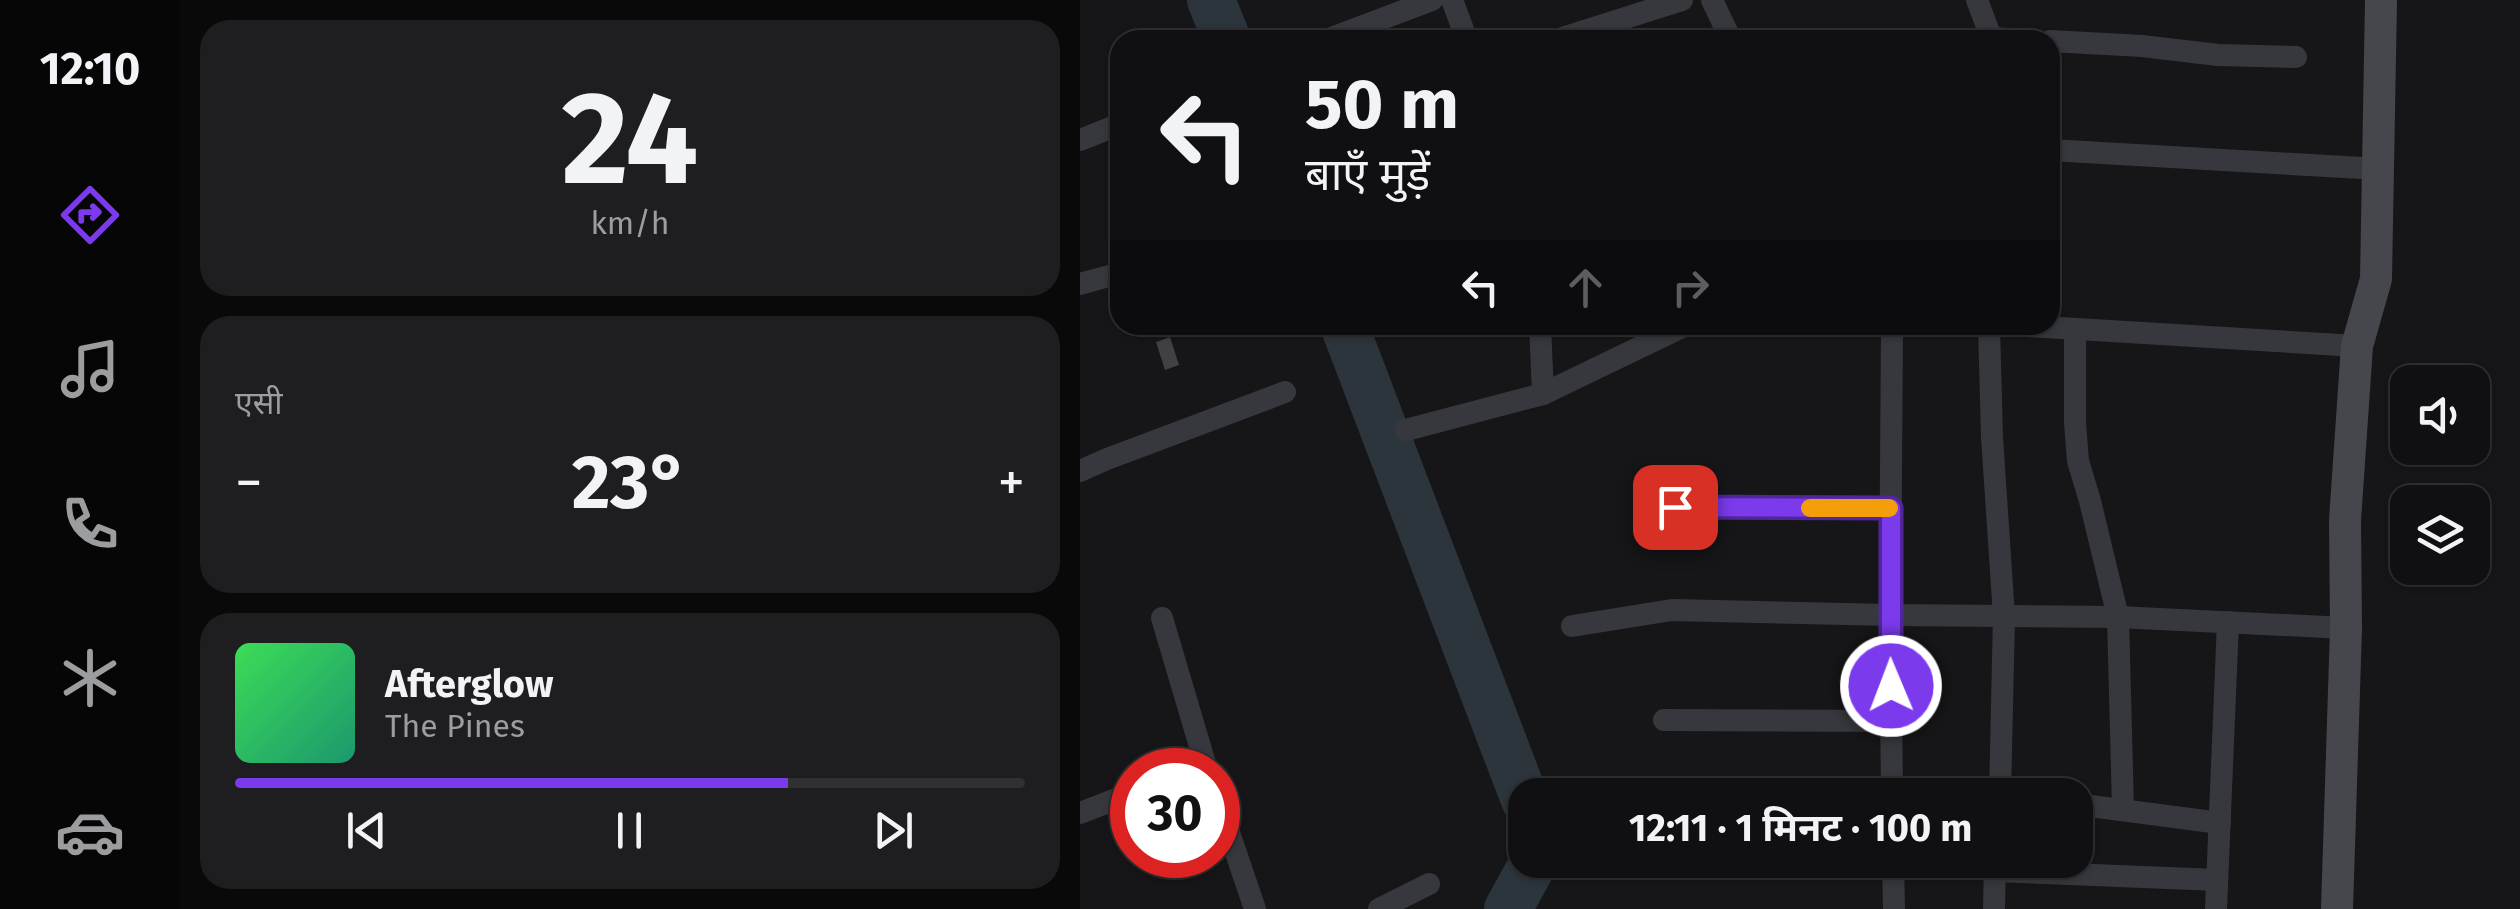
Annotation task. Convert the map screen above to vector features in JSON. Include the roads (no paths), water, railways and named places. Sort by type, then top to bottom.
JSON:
[{"type":"street","points":[[1351,30],[1432,0]]},
{"type":"street","points":[[1452,0],[1463,30]]},
{"type":"street","points":[[1588,30],[1682,0]]},
{"type":"street","points":[[1712,0],[1727,30]]},
{"type":"street","points":[[1977,0],[1987,30]]},
{"type":"street","points":[[2337,909],[2346,520],[2357,346],[2376,279],[2382,0]]},
{"type":"street","points":[[2060,42],[2218,55],[2296,56]]},
{"type":"street","points":[[1080,140],[1110,128]]},
{"type":"street","points":[[2060,151],[2379,168]]},
{"type":"street","points":[[1080,284],[1110,275]]},
{"type":"street","points":[[2060,328],[2357,346]]},
{"type":"street","points":[[2075,329],[2078,461],[2118,617],[2123,808]]},
{"type":"street","points":[[1540,335],[1543,394]]},
{"type":"street","points":[[1406,430],[1543,394],[1665,335]]},
{"type":"street","points":[[1892,335],[1892,778]]},
{"type":"street","points":[[1989,335],[2004,616],[2000,778]]},
{"type":"street","points":[[1080,471],[1285,392]]},
{"type":"street","points":[[1675,507],[1891,508]]},
{"type":"street","points":[[1572,626],[1672,610],[2118,617],[2346,628]]},
{"type":"street","points":[[1162,618],[1195,748]]},
{"type":"street","points":[[2216,909],[2228,622]]},
{"type":"street","points":[[1664,720],[1892,722]]},
{"type":"street","points":[[1080,813],[1110,801]]},
{"type":"street","points":[[2093,806],[2220,824]]},
{"type":"street","points":[[1240,865],[1255,909]]},
{"type":"street","points":[[2093,872],[2218,880]]},
{"type":"street","points":[[1893,878],[1894,909]]},
{"type":"street","points":[[1994,909],[1995,878]]},
{"type":"street","points":[[1378,909],[1430,884]]},
{"type":"waterway","points":[[1211,0],[1223,30]]},
{"type":"waterway","points":[[1348,335],[1517,778]]},
{"type":"waterway","points":[[1508,909],[1525,878]]}]
